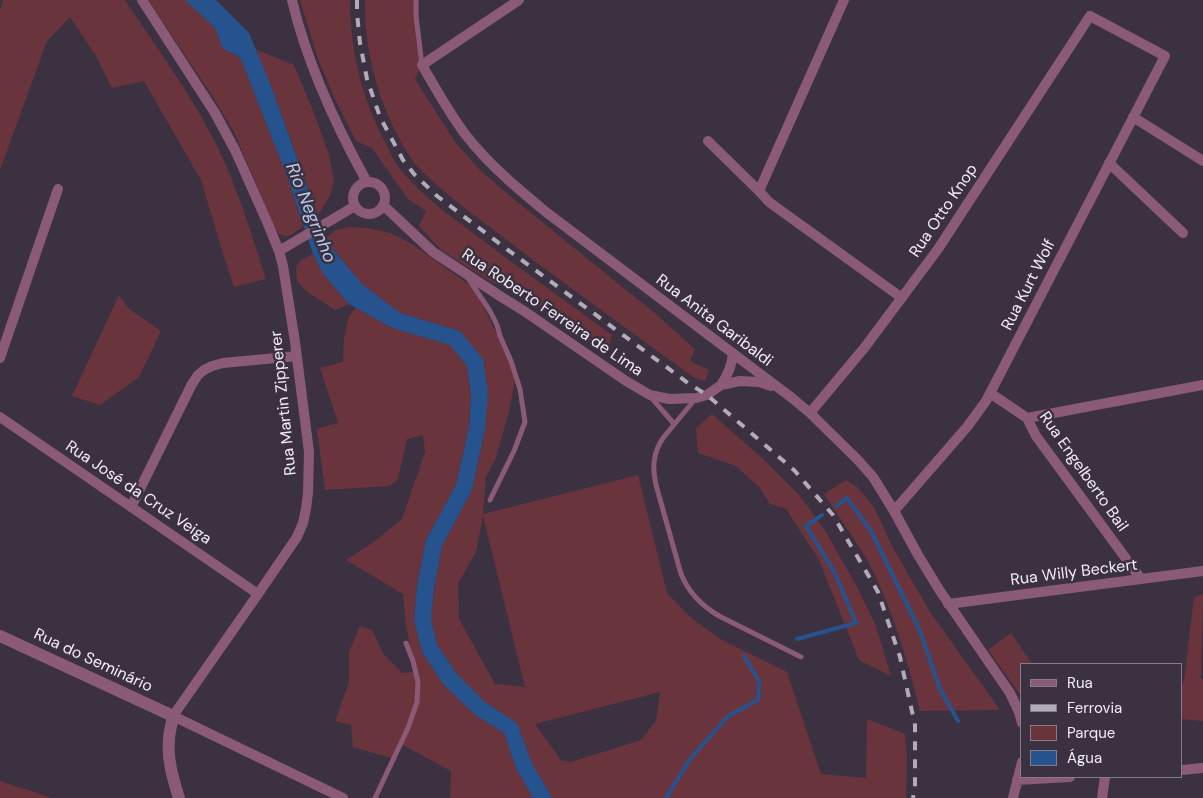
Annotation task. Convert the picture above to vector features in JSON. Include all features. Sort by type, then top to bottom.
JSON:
[{"type":"street","name":"Rua Martin Zipperer","points":[[142,0],[215,114],[235,150],[279,251],[297,356],[309,452],[308,486],[303,523],[258,594],[173,716],[169,754],[170,767],[178,798]]},
{"type":"street","points":[[292,0],[304,44],[322,92],[344,140],[367,182]]},
{"type":"street","points":[[422,66],[519,0]]},
{"type":"street","points":[[759,191],[844,0]]},
{"type":"street","name":"Rua Kurt Wolf","points":[[894,511],[967,427],[990,393],[1165,56],[1090,16]]},
{"type":"street","name":"Rua Otto Knop","points":[[810,414],[865,347],[960,216],[1090,16]]},
{"type":"street","name":"Rua Anita Garibaldi","points":[[422,66],[442,100],[466,134],[511,182],[546,212],[777,387],[810,414],[857,459],[873,477],[948,604],[1010,692],[1020,716]]},
{"type":"street","points":[[1133,117],[1203,160]]},
{"type":"street","points":[[708,141],[769,202],[902,298]]},
{"type":"street","points":[[1109,163],[1183,233]]},
{"type":"street","points":[[374,182],[384,192],[383,205],[373,214],[366,214],[355,206],[352,200],[353,194],[361,184],[374,182]]},
{"type":"street","points":[[0,358],[58,190]]},
{"type":"street","name":"Rua Roberto Ferreira de Lima","points":[[383,205],[433,252],[524,311],[626,381],[650,395],[669,399],[696,398],[707,395],[721,386],[740,381],[759,382],[777,387]]},
{"type":"street","points":[[279,251],[355,206]]},
{"type":"street","points":[[721,386],[728,376],[734,353]]},
{"type":"street","points":[[131,507],[186,395],[198,375],[204,370],[223,363],[297,356]]},
{"type":"street","points":[[1027,418],[1203,385]]},
{"type":"street","name":"Rua Engelberto Bail","points":[[990,393],[1027,418],[1036,436],[1141,579]]},
{"type":"street","name":"Rua José da Cruz Veiga","points":[[0,417],[258,594]]},
{"type":"street","name":"Rua Willy Beckert","points":[[948,604],[1203,571]]},
{"type":"street","name":"Rua do Seminário","points":[[0,636],[173,716]]},
{"type":"street","points":[[173,716],[343,798]]},
{"type":"street","points":[[1183,770],[1203,768]]},
{"type":"street","points":[[1013,798],[1020,769]]},
{"type":"street","points":[[1017,780],[1052,778]]},
{"type":"street","points":[[1102,798],[1105,778]]},
{"type":"lane","points":[[416,0],[422,66]]},
{"type":"lane","points":[[465,274],[490,311],[512,361],[520,389],[525,422],[514,451],[490,500]]},
{"type":"lane","points":[[650,395],[674,424]]},
{"type":"lane","points":[[696,398],[659,444],[653,458],[654,476],[685,584],[709,610],[801,657]]},
{"type":"lane","points":[[376,798],[408,728],[417,702],[418,682],[406,643]]},
{"type":"green space","points":[[3,0],[125,0],[185,90],[217,146],[238,195],[266,279],[234,287],[201,180],[144,81],[112,88],[96,56],[70,17],[47,41],[0,170],[0,10]]},
{"type":"green space","points":[[148,0],[185,0],[215,28],[223,49],[240,57],[286,174],[303,226],[291,235],[284,236],[278,233],[234,132],[215,100]]},
{"type":"green space","points":[[300,0],[350,0],[352,38],[359,74],[377,125],[398,166],[415,186],[445,212],[612,335],[607,354],[520,292],[493,283],[441,250],[419,226],[426,211],[408,199],[372,148],[356,141],[318,59]]},
{"type":"green space","points":[[365,0],[416,0],[422,65],[415,79],[455,142],[482,172],[657,315],[695,349],[690,361],[709,370],[705,381],[693,377],[541,266],[451,198],[416,164],[399,137],[382,100],[367,41]]},
{"type":"green space","points":[[255,49],[294,65],[314,113],[329,155],[334,179],[330,196],[318,215],[270,83]]},
{"type":"green space","points":[[348,227],[368,228],[390,233],[412,244],[475,289],[516,374],[509,412],[495,460],[486,477],[483,514],[638,475],[667,593],[691,618],[722,640],[787,672],[821,774],[866,778],[867,719],[905,734],[907,762],[906,798],[552,798],[531,761],[517,723],[485,702],[457,674],[437,645],[431,619],[434,588],[442,546],[472,490],[485,429],[460,331],[400,313],[362,284],[327,242],[326,238],[336,230]],"holes":[[[483,516],[525,687],[495,684],[459,619],[458,583],[476,552]],[[660,692],[656,721],[641,740],[571,762],[561,760],[535,724]]]},
{"type":"green space","points":[[313,254],[324,275],[349,304],[335,310],[306,291],[297,281],[297,265],[301,260]]},
{"type":"green space","points":[[119,295],[129,309],[161,331],[139,377],[100,405],[72,396]]},
{"type":"green space","points":[[356,308],[392,328],[451,345],[467,366],[471,394],[469,427],[456,485],[426,540],[417,586],[414,620],[422,652],[444,685],[475,715],[504,733],[516,768],[533,798],[450,798],[451,771],[401,744],[394,759],[353,747],[351,725],[335,721],[349,682],[349,652],[360,626],[372,630],[384,655],[402,673],[416,672],[406,626],[403,594],[346,560],[371,544],[402,519],[425,452],[423,435],[407,439],[398,479],[390,486],[325,490],[317,429],[338,423],[320,368],[343,362],[344,338],[349,316]]},
{"type":"green space","points":[[712,414],[763,459],[800,496],[826,532],[857,587],[876,626],[891,676],[859,660],[819,560],[786,509],[770,504],[760,488],[736,466],[698,453],[696,428]]},
{"type":"green space","points":[[846,480],[857,487],[874,507],[892,546],[930,612],[1000,710],[920,711],[900,638],[880,586],[861,550],[824,494]]},
{"type":"green space","points":[[1203,594],[1201,679],[1203,679],[1203,721],[1183,719],[1183,683],[1194,597]]},
{"type":"green space","points":[[1011,633],[1031,663],[1020,663],[1020,694],[988,650]]},
{"type":"green space","points":[[0,781],[52,798],[0,798]]},
{"type":"water","name":"Rio Negrinho","points":[[185,0],[216,0],[249,33],[270,83],[327,242],[362,284],[400,313],[460,331],[483,359],[488,393],[485,429],[472,490],[442,546],[434,588],[431,619],[437,645],[457,674],[485,702],[517,723],[531,761],[552,798],[533,798],[516,768],[504,733],[475,715],[444,685],[422,652],[414,620],[417,586],[426,540],[456,485],[469,427],[471,394],[467,366],[450,345],[392,328],[349,304],[324,275],[313,254],[286,174],[240,57],[223,49],[215,28]]},
{"type":"waterway","points":[[836,506],[847,498],[871,531],[920,631],[940,689],[958,721]]},
{"type":"waterway","points":[[797,639],[856,623],[835,573],[806,526],[822,515]]},
{"type":"waterway","points":[[666,798],[690,759],[728,716],[758,700],[759,681],[744,656]]},
{"type":"railway","points":[[357,0],[360,43],[367,79],[380,117],[403,160],[414,174],[437,196],[504,247],[707,395],[794,470],[833,515],[878,592],[900,657],[915,725],[915,787],[913,798]]}]
